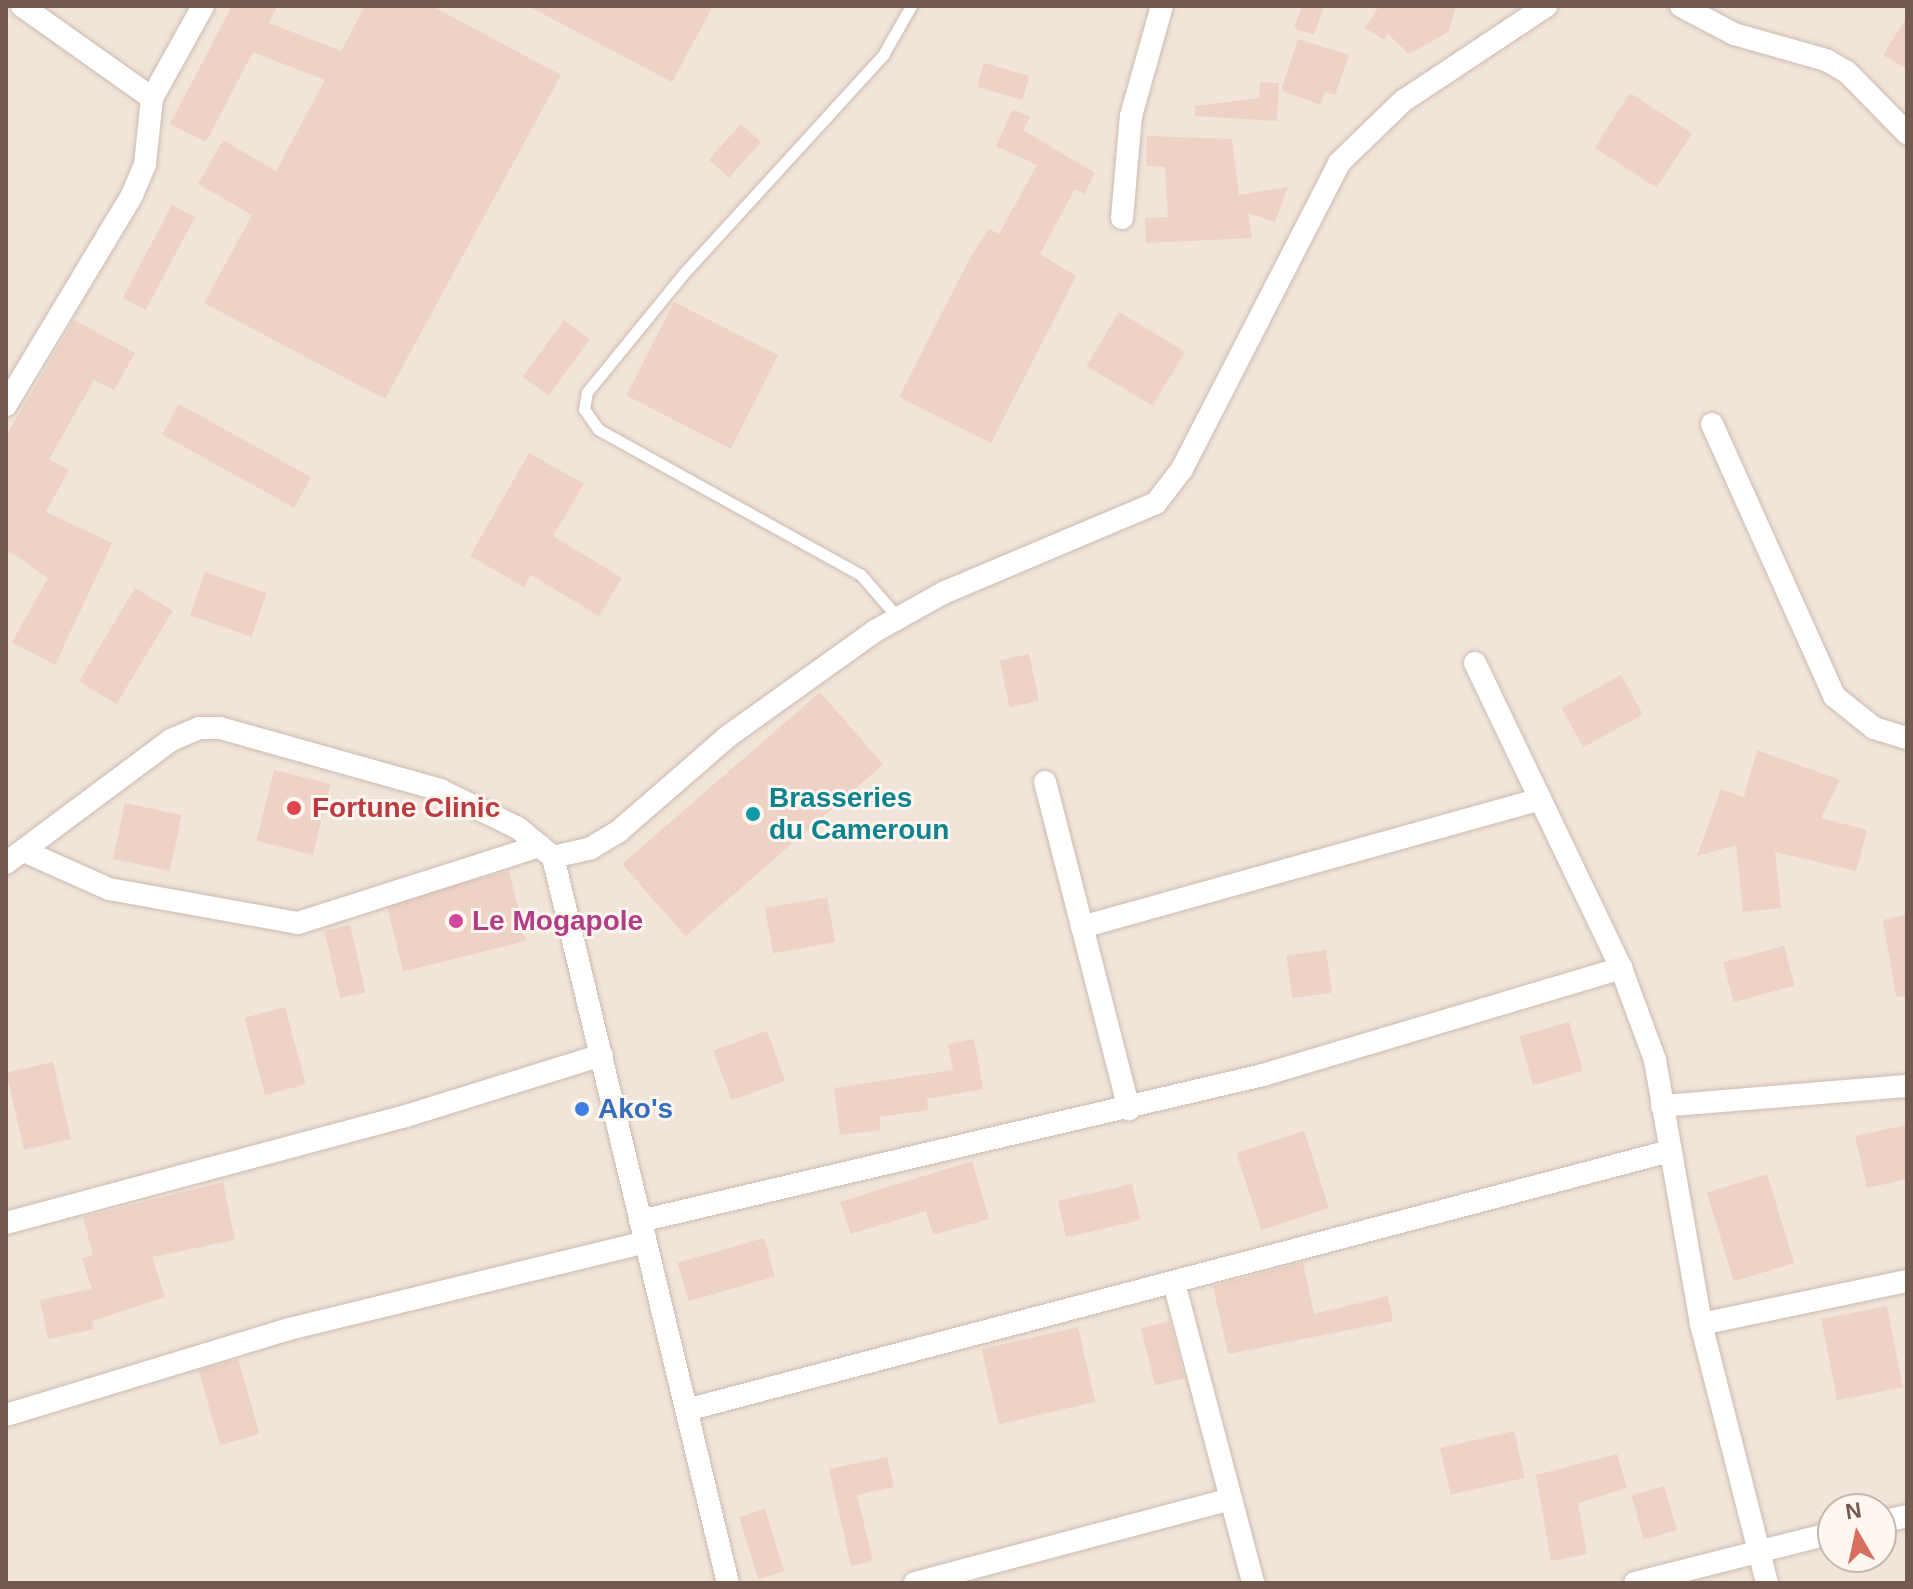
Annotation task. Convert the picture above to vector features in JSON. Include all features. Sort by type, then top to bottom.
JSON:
[{"type":"street","points":[[22,6],[152,98]]},
{"type":"street","points":[[7,400],[132,195],[145,164],[152,98],[203,6]]},
{"type":"street","points":[[1122,218],[1131,116],[1162,6]]},
{"type":"street","points":[[15,857],[109,889],[298,923],[546,851],[591,848],[619,831],[727,737],[898,618],[1156,503],[1182,469],[1339,163],[1403,101],[1546,6]]},
{"type":"street","points":[[1681,6],[1734,34],[1826,60],[1847,72],[1907,133]]},
{"type":"street","points":[[1712,424],[1834,696],[1874,728],[1907,738]]},
{"type":"street","points":[[1475,663],[1621,968],[1655,1060],[1701,1324],[1755,1551],[1767,1583]]},
{"type":"street","points":[[15,857],[171,740],[199,728],[220,728],[440,790],[518,828],[546,851],[602,1055],[642,1231],[690,1409],[728,1583]]},
{"type":"street","points":[[1045,782],[1129,1109]]},
{"type":"street","points":[[1082,927],[1540,799]]},
{"type":"street","points":[[6,1415],[289,1329],[642,1231],[1129,1109],[1621,968]]},
{"type":"street","points":[[6,1223],[406,1116],[602,1055]]},
{"type":"street","points":[[1662,1106],[1907,1086]]},
{"type":"street","points":[[690,1409],[1670,1151]]},
{"type":"street","points":[[1701,1324],[1907,1281]]},
{"type":"street","points":[[1174,1283],[1253,1583]]},
{"type":"street","points":[[915,1583],[1231,1499]]},
{"type":"street","points":[[1635,1583],[1817,1537]]},
{"type":"lane","points":[[898,618],[861,575],[598,429],[584,409],[587,392],[685,272],[883,55],[911,6]]},
{"type":"shaded area","points":[[6,6],[1907,6],[1907,1583],[6,1583]]},
{"type":"building","points":[[232,6],[277,6],[269,23],[341,51],[365,6],[432,6],[561,75],[385,399],[204,303],[252,215],[198,184],[223,140],[276,171],[325,80],[253,52],[206,142],[170,124]]},
{"type":"building","points":[[528,6],[713,6],[672,82]]},
{"type":"building","points":[[1302,6],[1324,6],[1314,35],[1294,28]]},
{"type":"building","points":[[1379,6],[1456,6],[1448,32],[1409,54],[1388,34],[1384,40],[1365,28]]},
{"type":"building","points":[[1907,17],[1907,69],[1883,55]]},
{"type":"building","points":[[1298,39],[1349,55],[1335,95],[1325,92],[1320,105],[1281,90]]},
{"type":"building","points":[[984,63],[1029,76],[1022,100],[977,87]]},
{"type":"building","points":[[1260,82],[1279,83],[1277,121],[1195,116],[1195,106],[1259,98]]},
{"type":"building","points":[[1630,93],[1692,133],[1657,188],[1595,148]]},
{"type":"building","points":[[1013,109],[1030,117],[1023,130],[1095,173],[1084,194],[1075,189],[1040,254],[1076,276],[991,443],[899,397],[970,258],[989,229],[999,234],[1037,165],[996,146]]},
{"type":"building","points":[[741,124],[761,142],[729,178],[709,160]]},
{"type":"building","points":[[1147,136],[1232,139],[1239,195],[1288,187],[1275,222],[1248,213],[1252,238],[1146,243],[1145,218],[1168,217],[1165,167],[1146,166]]},
{"type":"building","points":[[172,205],[195,217],[146,310],[123,298]]},
{"type":"building","points":[[674,302],[778,355],[731,449],[626,396]]},
{"type":"building","points":[[1119,312],[1185,352],[1153,406],[1087,366]]},
{"type":"building","points":[[74,320],[135,353],[114,390],[94,380],[49,459],[69,470],[46,512],[112,543],[55,665],[12,642],[48,578],[6,549],[6,436]]},
{"type":"building","points":[[564,320],[590,339],[549,395],[523,377]]},
{"type":"building","points":[[179,404],[311,477],[294,508],[162,435]]},
{"type":"building","points":[[529,453],[584,484],[553,536],[622,578],[599,616],[531,575],[524,587],[470,556]]},
{"type":"building","points":[[205,572],[266,593],[251,637],[190,615]]},
{"type":"building","points":[[135,588],[173,611],[117,704],[79,681]]},
{"type":"building","points":[[1029,654],[1039,701],[1010,707],[1000,660]]},
{"type":"building","points":[[1621,675],[1643,714],[1583,747],[1562,708]]},
{"type":"building","name":"Brasseries du Cameroun","points":[[820,692],[883,764],[685,936],[622,864]]},
{"type":"building","points":[[1757,750],[1840,780],[1821,818],[1867,830],[1856,871],[1775,852],[1781,908],[1743,912],[1736,845],[1697,856],[1721,789],[1744,797]]},
{"type":"building","points":[[274,770],[330,784],[313,855],[256,841]]},
{"type":"building","points":[[125,803],[182,815],[170,871],[113,859]]},
{"type":"building","name":"Le Mogapole","points":[[509,871],[526,941],[403,972],[386,902]]},
{"type":"building","points":[[827,897],[835,942],[773,953],[765,908]]},
{"type":"building","points":[[1907,914],[1907,996],[1896,997],[1883,920]]},
{"type":"building","points":[[350,925],[366,992],[340,998],[325,931]]},
{"type":"building","points":[[1784,946],[1795,986],[1734,1002],[1723,962]]},
{"type":"building","points":[[1326,950],[1332,993],[1292,998],[1286,956]]},
{"type":"building","points":[[285,1007],[306,1084],[265,1095],[244,1018]]},
{"type":"building","points":[[1569,1022],[1583,1071],[1533,1085],[1519,1036]]},
{"type":"building","points":[[767,1031],[785,1081],[732,1100],[713,1050]]},
{"type":"building","points":[[974,1039],[983,1089],[927,1099],[928,1110],[879,1117],[881,1130],[840,1135],[834,1088],[953,1070],[948,1044]]},
{"type":"building","points":[[53,1062],[71,1139],[24,1150],[6,1073]]},
{"type":"building","points":[[1907,1125],[1907,1179],[1867,1188],[1855,1136]]},
{"type":"building","points":[[1304,1131],[1329,1208],[1262,1230],[1236,1153]]},
{"type":"building","points":[[972,1161],[989,1219],[933,1235],[926,1211],[851,1234],[840,1202]]},
{"type":"building","points":[[1767,1174],[1794,1263],[1734,1281],[1707,1192]]},
{"type":"building","points":[[223,1182],[235,1240],[152,1257],[165,1297],[92,1321],[94,1329],[48,1339],[40,1300],[92,1289],[82,1258],[93,1255],[83,1217]]},
{"type":"building","points":[[1132,1184],[1140,1220],[1066,1237],[1058,1201]]},
{"type":"building","points":[[764,1238],[775,1276],[689,1301],[677,1263]]},
{"type":"building","points":[[1303,1262],[1314,1314],[1388,1296],[1393,1321],[1228,1354],[1213,1286]]},
{"type":"building","points":[[1887,1306],[1903,1387],[1837,1400],[1821,1319]]},
{"type":"building","points":[[1170,1321],[1184,1378],[1155,1386],[1141,1328]]},
{"type":"building","points":[[1078,1327],[1095,1402],[999,1424],[982,1349]]},
{"type":"building","points":[[238,1359],[259,1434],[220,1445],[199,1370]]},
{"type":"building","points":[[1514,1431],[1525,1478],[1451,1495],[1440,1448]]},
{"type":"building","points":[[1617,1454],[1627,1488],[1578,1503],[1587,1554],[1551,1561],[1536,1475]]},
{"type":"building","points":[[887,1457],[894,1487],[857,1495],[873,1561],[851,1566],[829,1469]]},
{"type":"building","points":[[1664,1486],[1677,1530],[1644,1540],[1631,1495]]},
{"type":"building","points":[[765,1509],[784,1571],[758,1579],[739,1517]]},
{"type":"place","name":"Fortune Clinic","points":[[294,808]]},
{"type":"place","name":"Brasseries du Cameroun","points":[[753,814]]},
{"type":"place","name":"Le Mogapole","points":[[456,921]]},
{"type":"place","name":"Ako's","points":[[582,1109]]}]
